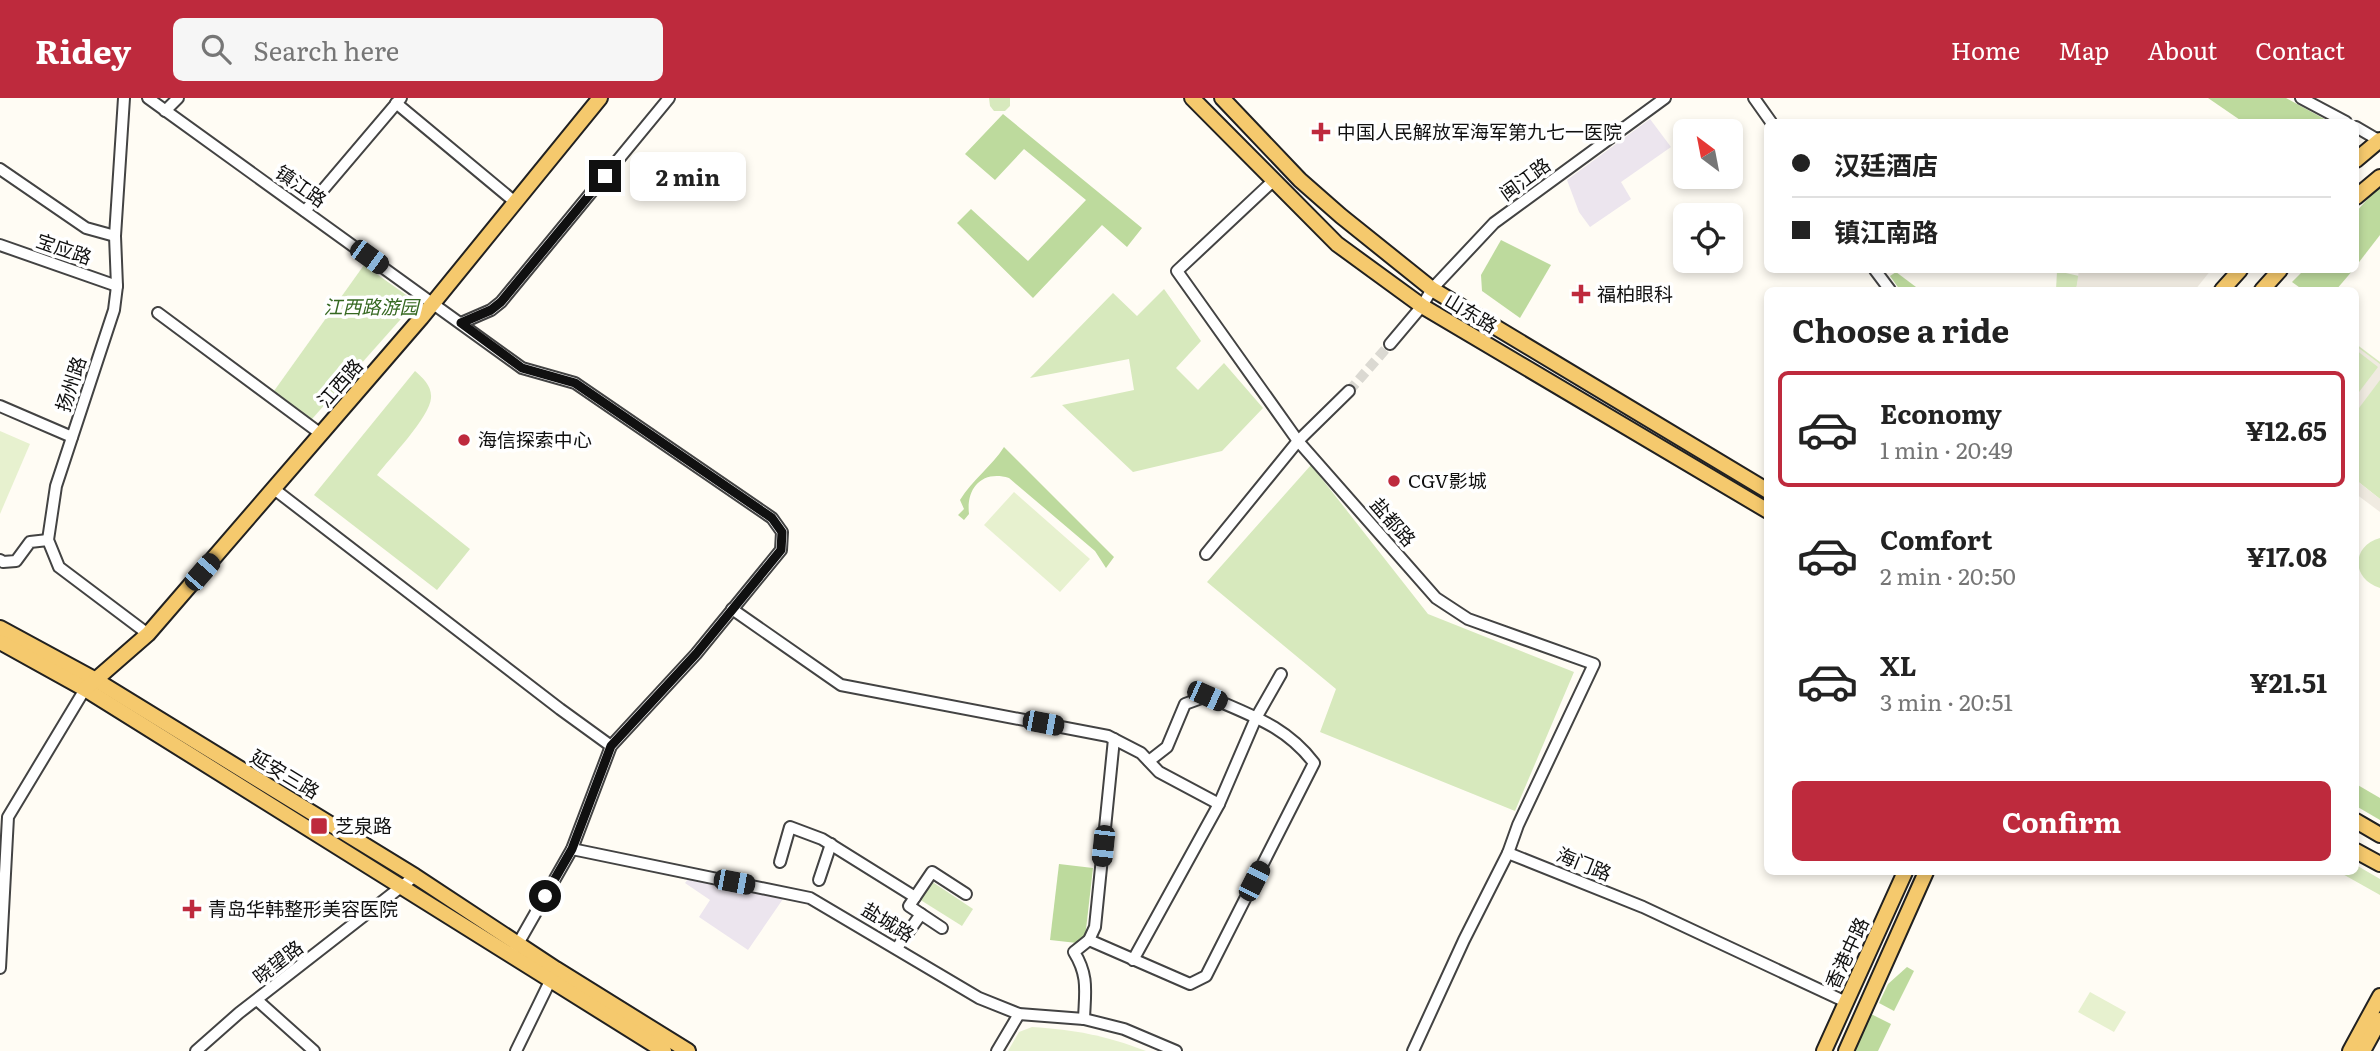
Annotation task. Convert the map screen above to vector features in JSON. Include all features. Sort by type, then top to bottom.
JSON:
[{"type":"main road","name":"江西路","points":[[89,684],[148,634],[434,303],[600,98]]},
{"type":"main road","name":"山东路","points":[[1192,98],[1337,244],[1422,306],[1764,509]]},
{"type":"main road","name":"山东路","points":[[1222,98],[1300,180],[1432,289],[1764,489]]},
{"type":"main road","points":[[2359,158],[2380,141]]},
{"type":"main road","points":[[2359,194],[2380,177]]},
{"type":"main road","points":[[2225,287],[2237,273]]},
{"type":"main road","points":[[2265,287],[2277,273]]},
{"type":"main road","name":"延安三路","points":[[0,628],[402,887],[514,950],[664,1051]]},
{"type":"main road","name":"延安三路","points":[[0,642],[89,684],[415,876],[514,950]]},
{"type":"main road","points":[[2359,823],[2380,835]]},
{"type":"main road","points":[[2359,852],[2380,864]]},
{"type":"main road","name":"香港中路","points":[[1824,1051],[1904,875]]},
{"type":"main road","name":"香港中路","points":[[1846,1051],[1925,875]]},
{"type":"main road","name":"延安三路","points":[[553,975],[688,1051]]},
{"type":"main road","points":[[2350,1051],[2380,996]]},
{"type":"main road","points":[[2363,1051],[2380,1020]]},
{"type":"street","name":"扬州路","points":[[48,540],[56,486],[114,310],[117,286],[115,236],[124,98]]},
{"type":"street","name":"镇江路","points":[[148,98],[522,368],[575,383],[772,518],[782,532],[781,550],[696,654],[611,746]]},
{"type":"street","points":[[165,111],[178,98]]},
{"type":"street","points":[[461,323],[491,310],[501,302],[669,98]]},
{"type":"street","name":"闽江路","points":[[1390,344],[1422,306],[1432,289],[1494,223],[1665,98]]},
{"type":"street","points":[[1754,98],[1769,119]]},
{"type":"street","points":[[2301,98],[2340,119]]},
{"type":"street","points":[[305,211],[398,101],[515,202]]},
{"type":"street","points":[[2359,129],[2380,141]]},
{"type":"street","points":[[0,169],[86,228],[115,236]]},
{"type":"street","name":"盐都路","points":[[1273,181],[1177,271],[1298,441],[1436,598],[1468,619],[1594,664],[1518,825],[1508,853]]},
{"type":"street","name":"宝应路","points":[[0,245],[117,286]]},
{"type":"street","points":[[158,313],[321,434]]},
{"type":"street","points":[[1206,554],[1298,441],[1349,391]]},
{"type":"street","points":[[0,406],[72,437]]},
{"type":"street","points":[[274,489],[559,709],[611,746],[572,849],[514,950]]},
{"type":"street","points":[[0,560],[16,561],[30,542],[48,540],[59,567],[148,634]]},
{"type":"street","points":[[732,609],[841,685],[1108,736],[1142,753],[1159,772],[1219,804]]},
{"type":"street","points":[[1133,960],[1219,804],[1256,718],[1281,674]]},
{"type":"street","points":[[0,968],[8,817],[89,684]]},
{"type":"street","points":[[1089,940],[1190,984],[1206,976],[1314,762],[1282,729],[1207,696],[1185,704],[1167,747],[1149,761]]},
{"type":"street","points":[[1084,1019],[1086,978],[1082,964],[1074,952],[1089,940],[1095,926],[1114,739]]},
{"type":"street","points":[[780,862],[790,827],[831,844],[915,897]]},
{"type":"street","points":[[819,880],[831,844]]},
{"type":"street","name":"盐城路","points":[[572,849],[810,898],[979,998],[1019,1014],[1084,1019],[1124,1028],[1176,1051]]},
{"type":"street","points":[[1413,1051],[1508,853]]},
{"type":"street","name":"海门路","points":[[1508,853],[1643,907],[1846,1002]]},
{"type":"street","points":[[942,928],[908,906],[932,872],[965,894]]},
{"type":"street","name":"晓望路","points":[[196,1051],[415,876]]},
{"type":"street","points":[[897,948],[921,914]]},
{"type":"street","points":[[516,1051],[553,975]]},
{"type":"street","points":[[257,1000],[314,1051]]},
{"type":"street","points":[[997,1051],[1019,1014]]},
{"type":"shaded area","points":[[1650,119],[1671,147],[1621,182],[1631,199],[1590,227],[1579,212],[1567,180]]},
{"type":"shaded area","points":[[2079,273],[2209,273],[2197,287],[2076,287]]},
{"type":"shaded area","points":[[2359,348],[2380,364],[2380,380],[2359,408],[2359,392],[2378,367],[2359,352]]},
{"type":"shaded area","points":[[2359,482],[2380,499],[2380,512],[2359,496]]},
{"type":"shaded area","points":[[689,878],[783,899],[748,950],[699,917],[710,900],[685,883]]},
{"type":"green space","points":[[989,98],[1010,98],[1010,106],[1005,111],[994,111]]},
{"type":"green space","points":[[2208,98],[2286,98],[2324,119],[2239,119]]},
{"type":"green space","points":[[1003,114],[1142,228],[1127,247],[1102,225],[1033,298],[957,223],[971,209],[1028,261],[1086,200],[1024,149],[995,180],[965,154]]},
{"type":"green space","points":[[2380,185],[2380,235],[2359,262],[2359,209]]},
{"type":"green space","points":[[1501,240],[1551,265],[1520,318],[1482,291],[1481,275]]},
{"type":"green space","name":"江西路游园","points":[[364,265],[416,302],[312,419],[274,391]]},
{"type":"green space","points":[[1897,273],[1916,287],[1898,287],[1890,276]]},
{"type":"green space","points":[[2057,273],[2079,276],[2077,287],[2056,287]]},
{"type":"green space","points":[[2301,273],[2350,273],[2339,287],[2299,287],[2292,282]]},
{"type":"green space","points":[[1164,289],[1201,341],[1176,368],[1198,390],[1224,363],[1263,408],[1222,451],[1133,472],[1062,405],[1134,390],[1129,359],[1030,378],[1113,293],[1137,316]]},
{"type":"green space","points":[[2359,346],[2380,362],[2380,499],[2359,482]]},
{"type":"green space","points":[[415,371],[424,379],[430,390],[429,406],[417,426],[377,475],[470,549],[437,590],[314,495]]},
{"type":"green space","points":[[0,431],[30,444],[0,514]]},
{"type":"green space","points":[[1004,447],[1114,557],[1106,568],[1095,551],[1009,478],[991,477],[978,483],[970,496],[969,514],[964,520],[958,515],[964,509],[960,500]]},
{"type":"green space","points":[[1311,465],[1428,614],[1574,672],[1515,811],[1320,732],[1336,689],[1207,582]]},
{"type":"green space","points":[[1014,492],[1090,559],[1060,592],[984,525]]},
{"type":"green space","points":[[2380,538],[2380,588],[2364,578],[2359,566],[2360,555],[2370,542]]},
{"type":"green space","points":[[2359,786],[2380,798],[2380,820],[2359,808]]},
{"type":"green space","points":[[1059,864],[1093,868],[1085,938],[1077,943],[1050,940]]},
{"type":"green space","points":[[2359,867],[2380,879],[2380,895],[2344,875],[2359,875]]},
{"type":"green space","points":[[931,881],[973,909],[962,926],[919,899]]},
{"type":"green space","points":[[1907,967],[1914,971],[1894,1011],[1879,1003],[1888,984]]},
{"type":"green space","points":[[2090,992],[2126,1012],[2114,1032],[2078,1012]]},
{"type":"green space","points":[[1871,1014],[1891,1024],[1878,1051],[1853,1051]]},
{"type":"green space","points":[[1032,1027],[1090,1034],[1146,1051],[1008,1051],[1019,1032]]},
{"type":"tunnel","points":[[1349,391],[1390,344]]},
{"type":"place","name":"中国人民解放军海军第九七一医院","points":[[1321,132]]},
{"type":"place","name":"福柏眼科","points":[[1581,294]]},
{"type":"place","name":"海信探索中心","points":[[464,440]]},
{"type":"place","name":"CGV影城","points":[[1394,481]]},
{"type":"place","name":"芝泉路","points":[[319,826]]},
{"type":"place","name":"青岛华韩整形美容医院","points":[[192,909]]},
{"type":"route","points":[[545,896],[572,849],[611,746],[696,654],[781,550],[782,532],[772,518],[575,383],[522,368],[461,323],[491,310],[501,302],[605,176]]}]
